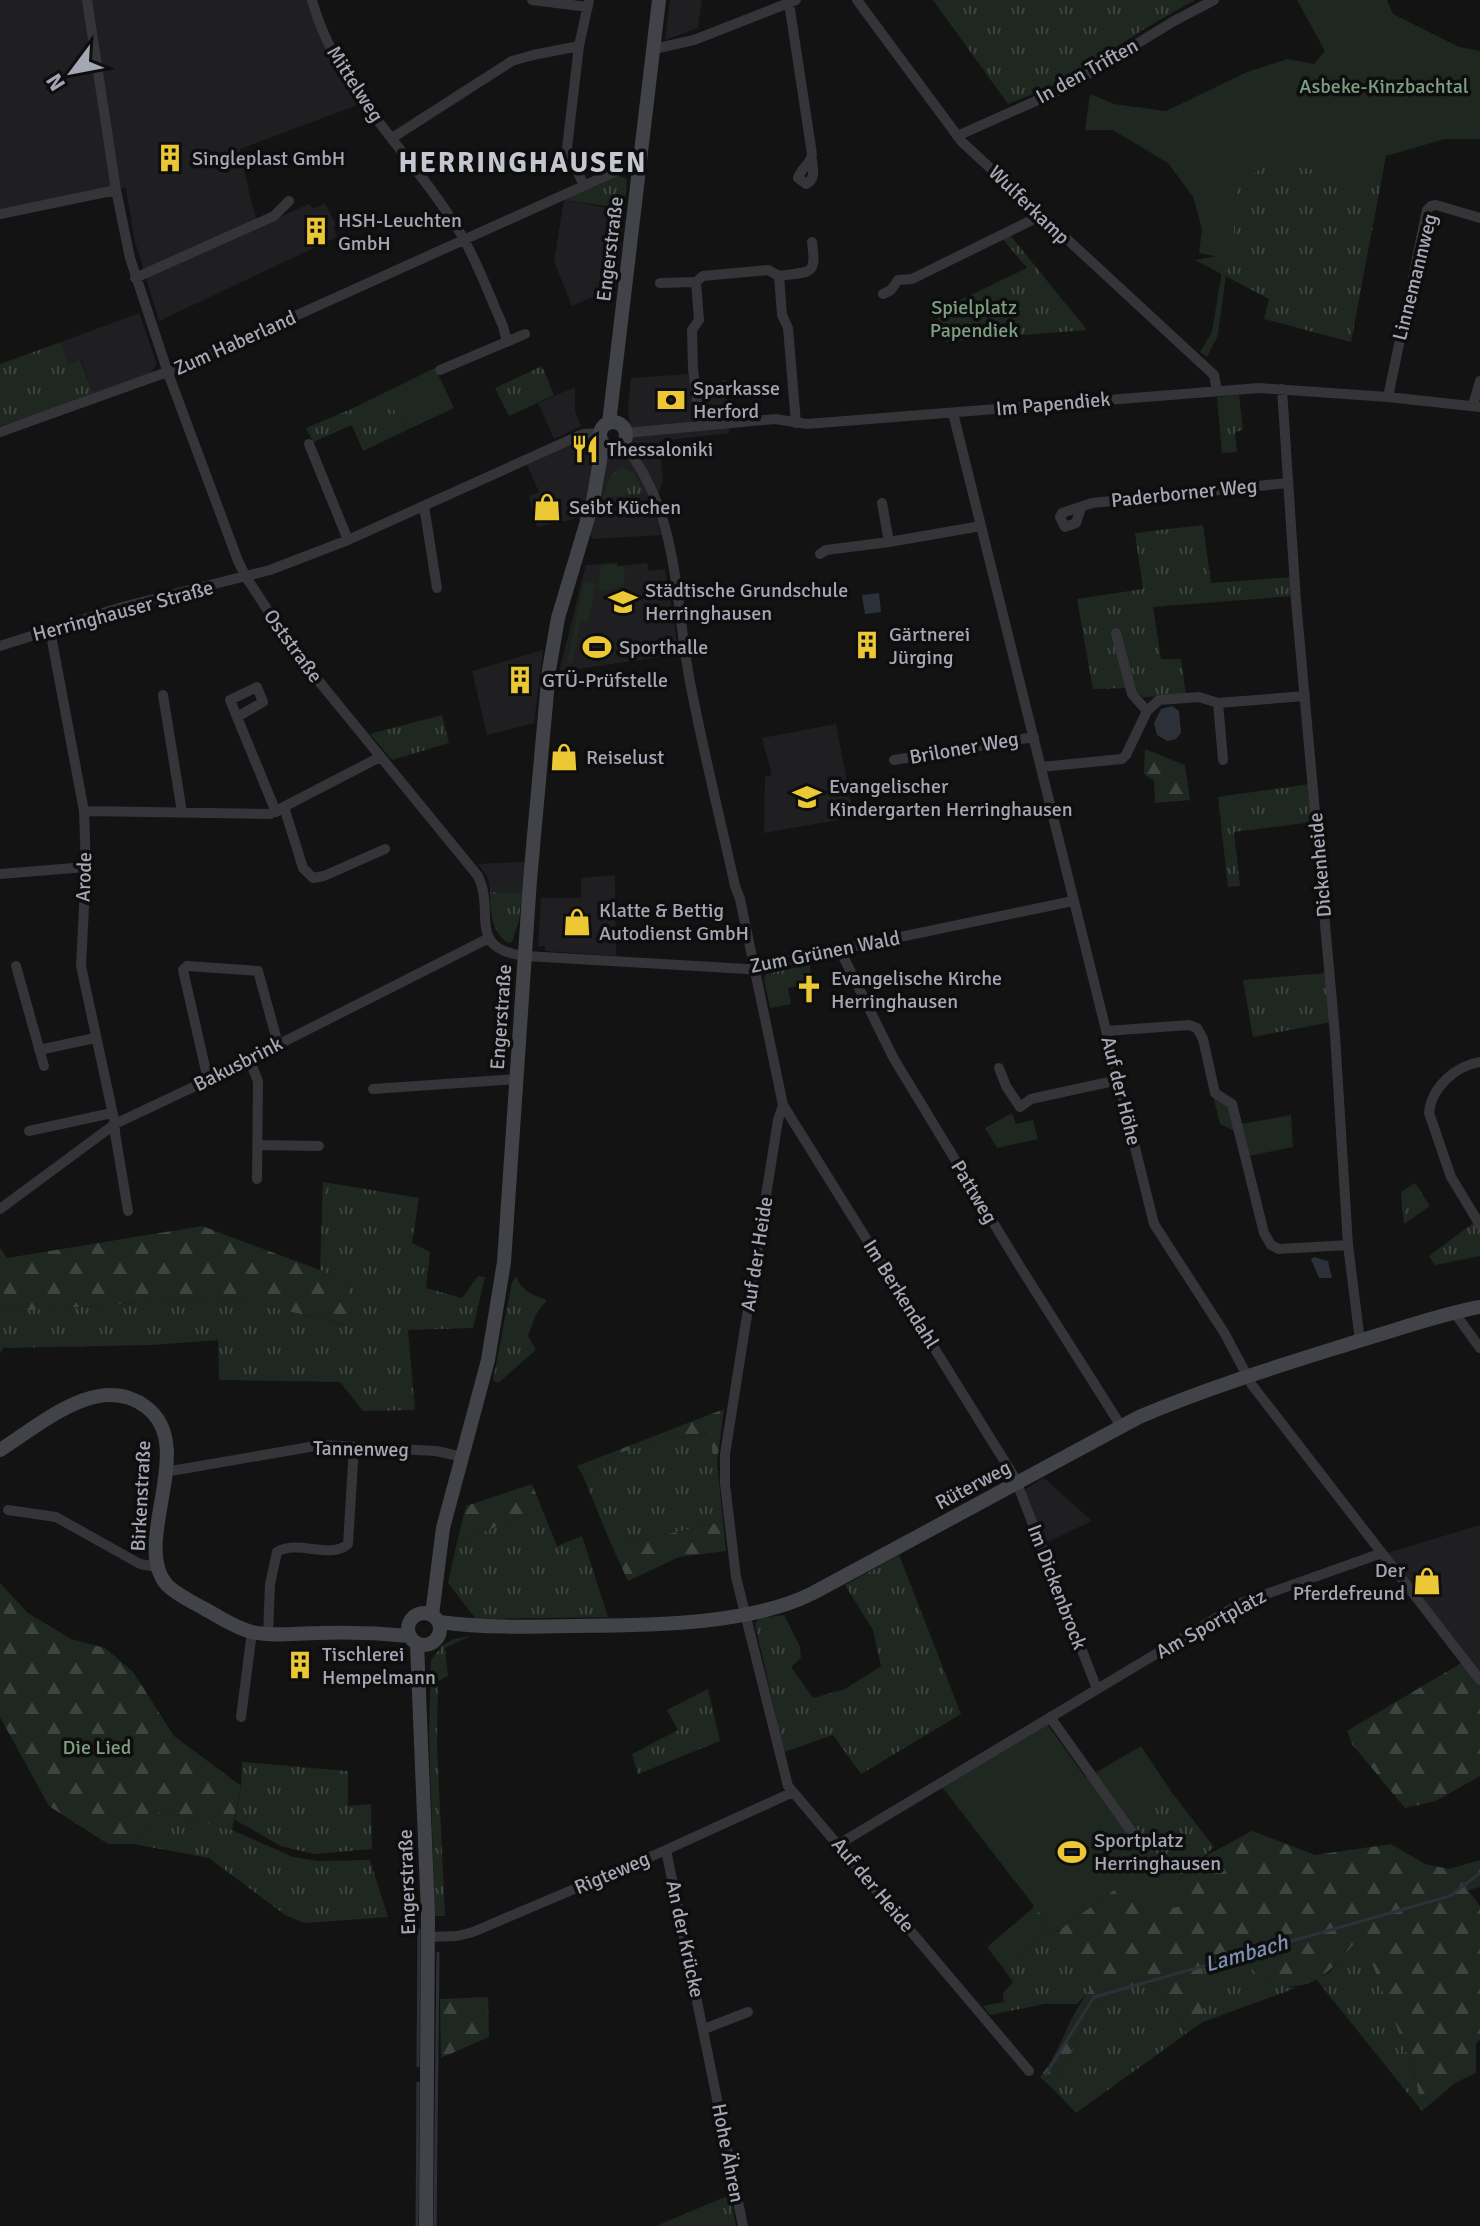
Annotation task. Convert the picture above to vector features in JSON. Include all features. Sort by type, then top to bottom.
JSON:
[{"type":"main road","name":"Engerstraße","points":[[426,2226],[428,1937],[421,1697],[425,1629],[442,1534],[488,1360],[500,1292],[549,670],[558,618],[613,435],[618,359],[659,0]]},
{"type":"main road","name":"Rüterweg","points":[[425,1629],[672,1624],[746,1613],[798,1601],[1121,1426],[1165,1406],[1360,1341],[1480,1307]]},
{"type":"main road","name":"Birkenstraße","points":[[0,1450],[89,1396],[121,1395],[141,1403],[157,1417],[167,1442],[157,1567],[164,1581],[179,1595],[252,1632],[425,1629]]},
{"type":"street","name":"Oststraße","points":[[87,0],[116,190],[135,278],[246,577],[295,652],[478,876],[483,888],[484,921],[489,938]]},
{"type":"street","name":"Mittelweg","points":[[312,0],[328,43],[464,241]]},
{"type":"street","points":[[532,0],[589,4],[579,46],[567,148],[584,186]]},
{"type":"street","name":"Wulferkamp","points":[[857,0],[957,136],[1214,375],[1217,391]]},
{"type":"street","name":"In den Triften","points":[[957,136],[1065,88],[1214,0]]},
{"type":"street","points":[[654,49],[694,40],[793,2],[812,160]]},
{"type":"street","points":[[392,138],[512,61],[579,46]]},
{"type":"street","name":"Zum Haberland","points":[[0,432],[168,373],[621,169],[639,169]]},
{"type":"street","points":[[0,214],[116,190]]},
{"type":"street","points":[[135,278],[274,216],[289,201]]},
{"type":"street","name":"Linnemannweg","points":[[1388,397],[1427,210],[1436,205],[1480,218]]},
{"type":"street","points":[[883,294],[891,290],[898,280],[912,279],[1040,216]]},
{"type":"street","points":[[464,241],[507,342]]},
{"type":"street","points":[[660,283],[696,282],[703,276],[768,270],[779,276],[809,272],[813,268],[812,242]]},
{"type":"street","points":[[779,276],[782,315],[788,328],[796,423]]},
{"type":"street","points":[[696,282],[699,320],[692,330],[693,368],[700,426]]},
{"type":"street","points":[[440,370],[525,334]]},
{"type":"street","points":[[1477,406],[1480,381]]},
{"type":"street","name":"Im Papendiek","points":[[246,577],[348,540],[583,434],[613,435],[775,419],[796,423],[953,413],[1217,391],[1282,389],[1477,406]]},
{"type":"street","name":"Dickenheide","points":[[1282,389],[1335,1035],[1348,1245],[1360,1341]]},
{"type":"street","name":"Auf der Höhe","points":[[953,413],[1156,1229],[1225,1334],[1252,1385],[1480,1680]]},
{"type":"street","name":"Auf der Heide","points":[[613,435],[645,476],[661,508],[673,563],[695,706],[783,1105],[778,1120],[725,1454],[731,1546],[791,1793],[839,1844],[1029,2071]]},
{"type":"street","points":[[309,444],[348,540]]},
{"type":"street","name":"Paderborner Weg","points":[[1081,508],[1092,503],[1288,483]]},
{"type":"street","points":[[882,503],[889,542]]},
{"type":"street","points":[[424,506],[437,588]]},
{"type":"street","points":[[820,554],[826,550],[981,526]]},
{"type":"street","name":"Herringhauser Straße","points":[[0,646],[122,607],[246,577]]},
{"type":"street","name":"Arode","points":[[50,630],[84,811],[86,867],[80,951],[95,1038],[114,1118],[128,1211]]},
{"type":"street","points":[[1116,633],[1132,694],[1147,711]]},
{"type":"street","points":[[163,695],[182,812]]},
{"type":"street","points":[[1041,767],[1122,759],[1147,711],[1159,700],[1199,697],[1218,703],[1305,696]]},
{"type":"street","points":[[1218,703],[1223,760]]},
{"type":"street","points":[[237,717],[303,868],[313,878],[385,849]]},
{"type":"street","name":"Briloner Weg","points":[[894,760],[1034,737]]},
{"type":"street","points":[[84,811],[270,814],[380,757]]},
{"type":"street","points":[[0,874],[86,867]]},
{"type":"street","name":"Zum Grünen Wald","points":[[526,956],[755,967],[1073,901]]},
{"type":"street","points":[[489,938],[501,951],[526,956]]},
{"type":"street","name":"Bakusbrink","points":[[0,1209],[114,1118],[208,1080],[489,938]]},
{"type":"street","name":"Pattweg","points":[[840,950],[894,1059],[1121,1426]]},
{"type":"street","points":[[208,1080],[183,970],[190,965],[258,971],[278,1044]]},
{"type":"street","points":[[16,966],[44,1066]]},
{"type":"street","points":[[1106,1031],[1189,1025],[1197,1028],[1203,1039],[1215,1093],[1232,1104],[1264,1233],[1271,1245],[1279,1249],[1348,1245]]},
{"type":"street","points":[[39,1050],[95,1038]]},
{"type":"street","points":[[249,1059],[258,1081],[257,1179]]},
{"type":"street","points":[[1480,1062],[1468,1065],[1439,1086],[1429,1103],[1429,1113],[1451,1177],[1480,1225]]},
{"type":"street","points":[[999,1068],[1020,1107],[1031,1099],[1118,1080]]},
{"type":"street","points":[[373,1089],[517,1079]]},
{"type":"street","name":"Im Berkendahl","points":[[783,1105],[1017,1485]]},
{"type":"street","points":[[29,1131],[114,1118]]},
{"type":"street","points":[[258,1145],[319,1146]]},
{"type":"street","points":[[1454,1312],[1480,1348]]},
{"type":"street","name":"Tannenweg","points":[[165,1472],[321,1445],[436,1451],[463,1457]]},
{"type":"street","points":[[268,1634],[270,1584],[277,1552],[286,1547],[340,1550],[348,1544],[354,1447]]},
{"type":"street","name":"Im Dickenbrock","points":[[1017,1485],[1097,1689]]},
{"type":"street","points":[[8,1510],[56,1517],[140,1564],[157,1567]]},
{"type":"street","name":"Am Sportplatz","points":[[839,1844],[1241,1603],[1382,1553]]},
{"type":"street","points":[[241,1717],[252,1632]]},
{"type":"street","points":[[1050,1717],[1141,1845]]},
{"type":"street","name":"Rigteweg","points":[[428,1937],[473,1932],[791,1793]]},
{"type":"street","name":"An der Krücke","points":[[666,1850],[714,2080]]},
{"type":"street","name":"An der Krücke","points":[[704,2029],[748,2012]]},
{"type":"street","name":"Hohe Ähren","points":[[714,2080],[743,2226]]},
{"type":"shaded area","points":[[0,0],[310,0],[363,103],[240,149],[259,226],[309,204],[313,209],[325,203],[336,225],[333,227],[337,237],[159,321],[134,238],[126,188],[108,188],[0,211]]},
{"type":"shaded area","points":[[670,0],[702,0],[698,28],[665,40]]},
{"type":"shaded area","points":[[564,200],[623,211],[625,207],[616,287],[572,306],[554,261]]},
{"type":"shaded area","points":[[139,313],[157,364],[148,376],[94,395],[81,360],[68,364],[61,342]]},
{"type":"shaded area","points":[[689,374],[709,382],[726,380],[729,433],[659,441],[663,481],[653,505],[661,535],[593,539],[578,518],[537,527],[529,496],[539,492],[527,465],[584,437],[612,447],[624,444],[631,439],[628,409],[631,378]]},
{"type":"shaded area","points":[[575,387],[575,412],[581,426],[554,439],[538,403]]},
{"type":"shaded area","name":"Städtische Grundschule Herringhausen","points":[[617,563],[618,566],[647,563],[649,571],[665,569],[679,654],[559,672],[586,565]]},
{"type":"shaded area","points":[[879,593],[881,612],[865,614],[862,595]]},
{"type":"shaded area","points":[[543,650],[534,723],[487,735],[472,671]]},
{"type":"shaded area","points":[[1172,706],[1179,711],[1181,733],[1176,739],[1167,741],[1157,735],[1154,723],[1161,709]]},
{"type":"shaded area","name":"Evangelischer Kindergarten Herringhausen","points":[[836,724],[854,817],[764,833],[765,777],[772,775],[762,738]]},
{"type":"shaded area","points":[[524,862],[522,893],[490,892],[488,878],[478,864]]},
{"type":"shaded area","name":"Klatte & Bettig Autodienst GmbH","points":[[615,875],[616,956],[545,951],[545,946],[538,946],[541,898],[581,898],[581,878]]},
{"type":"shaded area","points":[[1311,1259],[1328,1261],[1332,1278],[1319,1278]]},
{"type":"shaded area","points":[[1044,1478],[1092,1521],[1043,1544],[1022,1491]]},
{"type":"shaded area","points":[[1480,1525],[1480,1677],[1387,1553]]},
{"type":"green space","points":[[933,0],[1195,0],[1065,81],[1008,104]]},
{"type":"green space","name":"Asbeke-Kinzbachtal","points":[[1297,0],[1387,0],[1393,14],[1459,47],[1480,51],[1480,139],[1445,139],[1386,156],[1379,175],[1357,178],[1274,162],[1255,172],[1237,190],[1234,253],[1226,275],[1218,335],[1207,357],[1200,352],[1212,332],[1224,258],[1199,253],[1202,229],[1193,197],[1168,163],[1113,130],[1085,130],[1090,94],[1114,104],[1166,111],[1247,72],[1288,59],[1314,64],[1325,51]]},
{"type":"green space","points":[[1271,134],[1386,156],[1351,342],[1264,319],[1269,299],[1195,260],[1234,253],[1234,179]]},
{"type":"green space","points":[[617,175],[627,179],[625,207],[618,215],[613,214],[613,207],[564,200]]},
{"type":"green space","points":[[1010,235],[1087,330],[1008,336],[1006,325],[981,290],[1027,268],[1003,239]]},
{"type":"green space","name":"Spielplatz Papendiek","points":[[981,290],[1006,325],[1008,336],[947,342],[935,312]]},
{"type":"green space","points":[[61,342],[68,364],[80,360],[94,395],[0,426],[0,364]]},
{"type":"green space","points":[[542,366],[554,395],[509,416],[495,388]]},
{"type":"green space","points":[[435,368],[454,408],[407,430],[392,407],[358,422],[351,409]]},
{"type":"green space","points":[[1239,395],[1243,430],[1235,432],[1237,452],[1222,453],[1217,397]]},
{"type":"green space","points":[[392,407],[407,430],[363,451],[352,425],[313,442],[306,428],[351,409],[358,421]]},
{"type":"green space","points":[[621,467],[634,473],[644,492],[602,498],[611,476]]},
{"type":"green space","points":[[1203,525],[1211,583],[1292,577],[1294,596],[1153,607],[1161,659],[1181,659],[1186,695],[1143,697],[1127,688],[1093,689],[1077,599],[1143,589],[1135,533]]},
{"type":"green space","points":[[617,564],[618,567],[625,567],[624,585],[605,591],[598,589],[601,565]]},
{"type":"green space","points":[[584,581],[596,584],[588,622],[581,621],[572,663],[567,662]]},
{"type":"green space","points":[[442,715],[449,743],[392,760],[370,734]]},
{"type":"green space","points":[[1145,749],[1185,765],[1190,800],[1155,803],[1154,781],[1144,774]]},
{"type":"green space","points":[[1310,784],[1314,822],[1234,832],[1240,886],[1228,887],[1218,797]]},
{"type":"green space","points":[[490,892],[522,893],[519,921],[512,942],[508,943],[502,938],[495,926]]},
{"type":"green space","points":[[810,964],[811,983],[788,988],[791,1004],[770,1008],[764,979],[766,974]]},
{"type":"green space","points":[[1326,973],[1331,1022],[1253,1037],[1243,980]]},
{"type":"green space","points":[[1213,1096],[1230,1106],[1236,1132],[1220,1124]]},
{"type":"green space","points":[[1012,1113],[1016,1124],[1033,1120],[1038,1139],[997,1148],[985,1128]]},
{"type":"green space","points":[[1291,1115],[1293,1147],[1249,1156],[1241,1124]]},
{"type":"green space","points":[[323,1182],[419,1198],[412,1243],[430,1252],[426,1288],[462,1298],[478,1276],[485,1277],[473,1328],[408,1330],[415,1410],[363,1411],[340,1382],[219,1380],[218,1340],[152,1345],[3,1348],[0,1354],[0,1312],[230,1297],[353,1327],[348,1283],[320,1270]]},
{"type":"green space","points":[[1415,1183],[1430,1206],[1404,1224],[1401,1192]]},
{"type":"green space","points":[[1473,1223],[1480,1230],[1480,1256],[1435,1265],[1429,1256]]},
{"type":"green space","points":[[202,1226],[348,1283],[354,1327],[230,1297],[0,1312],[0,1248],[7,1258]]},
{"type":"green space","points":[[516,1276],[524,1289],[547,1300],[536,1314],[528,1336],[536,1350],[498,1383],[493,1380],[512,1282]]},
{"type":"green space","points":[[724,1409],[717,1462],[713,1462],[711,1433],[663,1439],[619,1453],[583,1476],[577,1466]]},
{"type":"green space","points":[[712,1433],[713,1461],[717,1462],[723,1522],[612,1546],[583,1476],[619,1453],[663,1439]]},
{"type":"green space","points":[[532,1484],[542,1509],[457,1542],[466,1506]]},
{"type":"green space","points":[[542,1509],[557,1546],[582,1536],[608,1617],[476,1619],[448,1583],[457,1542]]},
{"type":"green space","points":[[723,1522],[726,1551],[679,1557],[628,1581],[612,1546]]},
{"type":"green space","points":[[899,1555],[961,1714],[861,1774],[833,1735],[784,1752],[755,1624],[759,1618],[784,1615],[800,1647],[801,1658],[791,1667],[813,1698],[845,1689],[881,1666],[873,1630],[845,1585]]},
{"type":"green space","name":"Die Lied","points":[[0,1583],[28,1613],[71,1639],[105,1648],[133,1672],[174,1736],[241,1786],[232,1830],[160,1811],[134,1844],[108,1844],[49,1806],[0,1717]]},
{"type":"green space","points":[[470,1636],[445,1648],[448,1676],[438,1681],[437,1744],[445,1916],[435,1916],[429,1736],[431,1660],[443,1645]]},
{"type":"green space","points":[[1463,1662],[1480,1684],[1480,1776],[1436,1801],[1405,1808],[1352,1744],[1347,1731]]},
{"type":"green space","points":[[708,1689],[720,1741],[638,1774],[632,1754],[678,1730],[667,1710]]},
{"type":"green space","name":"Sportplatz Herringhausen","points":[[1047,1724],[1086,1778],[1141,1746],[1173,1794],[1131,1820],[1189,1904],[1144,1915],[1126,1890],[1118,1887],[1055,1933],[942,1787]]},
{"type":"green space","points":[[242,1762],[348,1771],[348,1806],[371,1804],[372,1849],[314,1854],[281,1846],[235,1820]]},
{"type":"green space","points":[[1173,1794],[1214,1847],[1174,1883],[1130,1820]]},
{"type":"green space","points":[[160,1811],[232,1830],[293,1857],[317,1861],[370,1860],[388,1917],[305,1923],[285,1915],[209,1858],[134,1844]]},
{"type":"green space","points":[[1252,1831],[1315,1855],[1391,1844],[1425,1864],[1449,1869],[1480,1860],[1480,1887],[1468,1890],[1480,1906],[1480,2040],[1476,2043],[1476,2073],[1455,2083],[1422,2111],[1414,2071],[1361,1935],[1321,1977],[1297,1986],[1267,1980],[1232,1952],[1203,1967],[1203,2022],[1187,2033],[1151,1978],[1095,2004],[1052,2088],[1040,2077],[1084,1997],[1093,1987],[1032,1909],[1034,1905],[1055,1933],[1118,1887],[1188,1903],[1174,1883],[1209,1854]]},
{"type":"green space","points":[[1032,1909],[1049,1930],[1003,1968],[987,1947]]},
{"type":"green space","points":[[1049,1930],[1093,1987],[1077,2004],[1044,2004],[990,2015],[983,2006],[1004,2002],[1003,1993],[1013,1982],[1003,1968]]},
{"type":"green space","points":[[1361,1934],[1414,2071],[1422,2111],[1316,1979],[1329,1973]]},
{"type":"green space","points":[[1232,1951],[1266,1980],[1296,1988],[1203,2022],[1203,1967]]},
{"type":"green space","points":[[1151,1978],[1187,2033],[1076,2113],[1052,2088],[1095,2004]]},
{"type":"green space","points":[[488,1997],[489,2037],[441,2058],[440,1999]]},
{"type":"green space","points":[[730,2195],[736,2226],[656,2226]]},
{"type":"waterway","name":"Lambach","points":[[1046,2074],[1094,1997],[1450,1896],[1480,1873]]},
{"type":"waterway","points":[[418,2066],[419,1930]]},
{"type":"waterway","points":[[435,2226],[438,1953]]},
{"type":"waterway","points":[[417,2226],[418,2083]]},
{"type":"place","name":"Singleplast GmbH","points":[[170,158]]},
{"type":"place","name":"HSH-Leuchten GmbH","points":[[316,231]]},
{"type":"place","name":"Sparkasse Herford","points":[[671,400]]},
{"type":"place","name":"Thessaloniki","points":[[585,449]]},
{"type":"place","name":"Seibt Küchen","points":[[547,507]]},
{"type":"place","name":"Städtische Grundschule Herringhausen","points":[[623,602]]},
{"type":"place","name":"Gärtnerei Jürging","points":[[867,645]]},
{"type":"place","name":"Sporthalle","points":[[597,647]]},
{"type":"place","name":"GTÜ-Prüfstelle","points":[[520,680]]},
{"type":"place","name":"Reiselust","points":[[564,757]]},
{"type":"place","name":"Evangelischer Kindergarten Herringhausen","points":[[807,797]]},
{"type":"place","name":"Klatte & Bettig Autodienst GmbH","points":[[577,922]]},
{"type":"place","name":"Evangelische Kirche Herringhausen","points":[[809,989]]},
{"type":"place","name":"Der Pferdefreund","points":[[1427,1581]]},
{"type":"place","name":"Tischlerei Hempelmann","points":[[300,1665]]},
{"type":"place","name":"Sportplatz Herringhausen","points":[[1072,1852]]},
{"type":"district","name":"HERRINGHAUSEN","points":[[523,163]]}]
